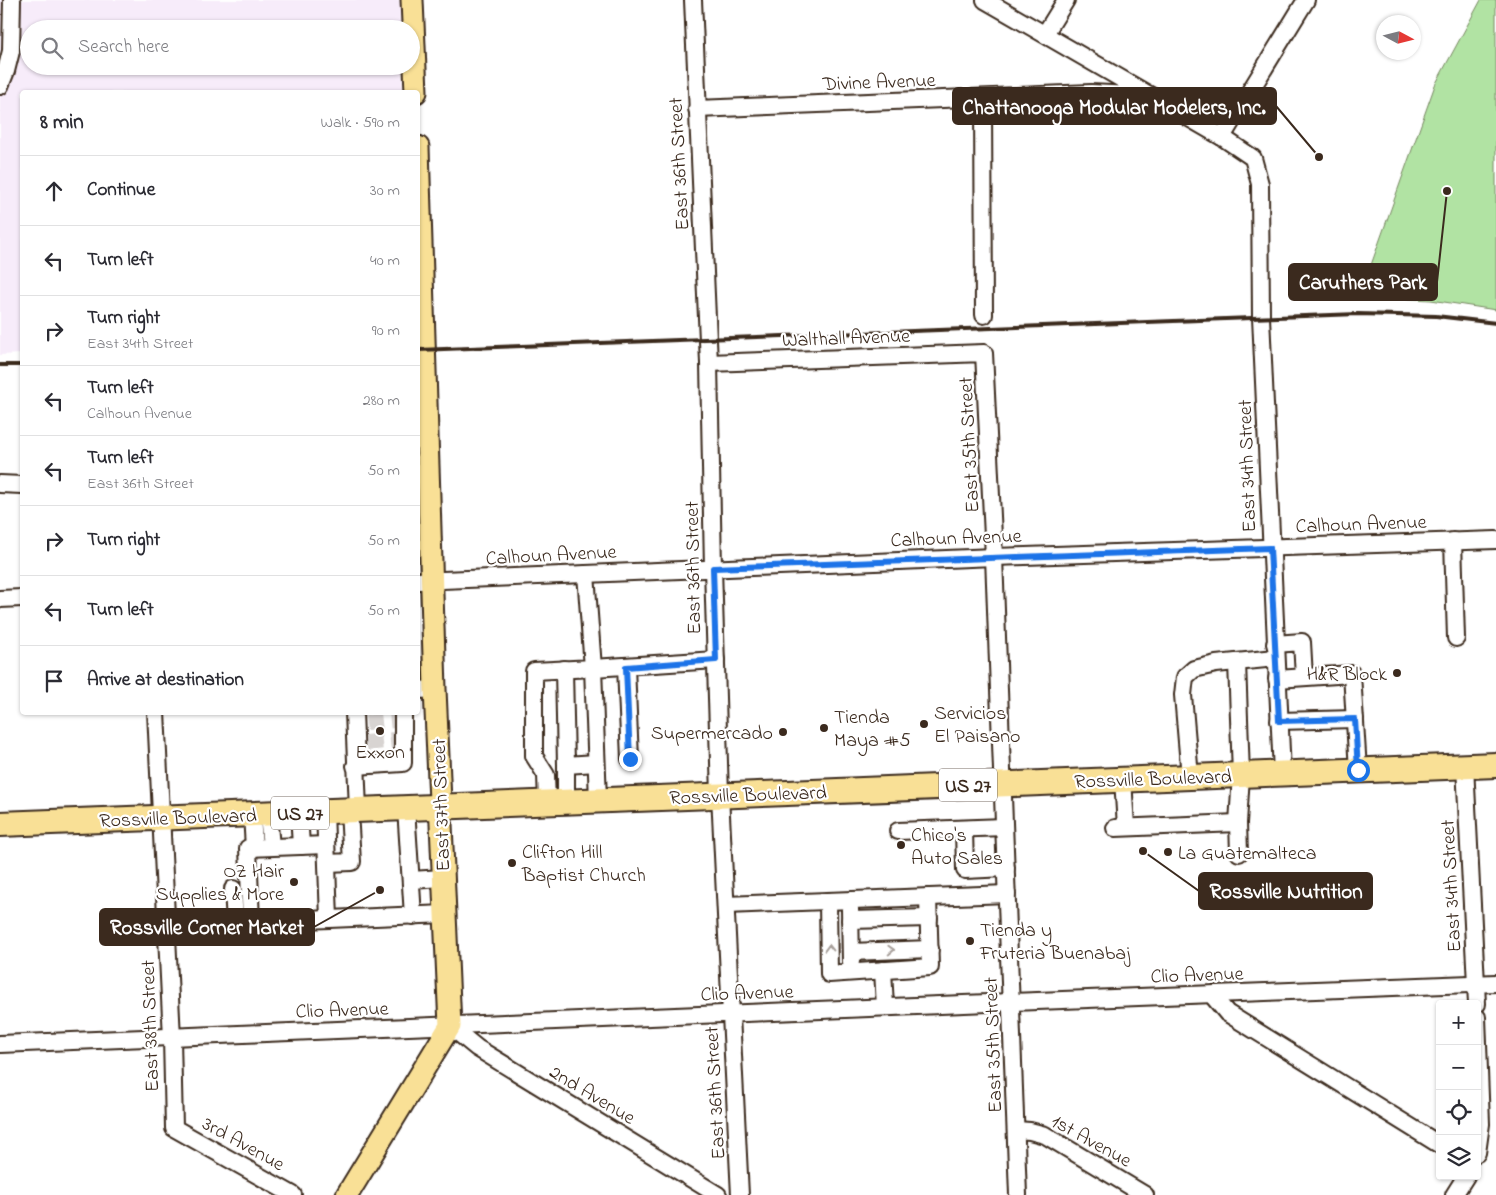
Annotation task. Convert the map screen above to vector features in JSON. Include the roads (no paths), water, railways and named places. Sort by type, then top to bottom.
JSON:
[{"type":"highway","name":"Rossville Boulevard","points":[[0,824],[1496,765]]},
{"type":"main road","points":[[412,0],[413,20]]},
{"type":"main road","points":[[415,75],[416,90]]},
{"type":"main road","name":"East 37th Street","points":[[420,292],[426,689],[440,807],[450,1026]]},
{"type":"main road","points":[[347,1195],[450,1026]]},
{"type":"street","points":[[0,86],[6,72],[11,51],[12,0]]},
{"type":"street","name":"East 36th Street","points":[[693,0],[709,363],[720,795],[740,1195]]},
{"type":"street","points":[[985,0],[1222,137],[1306,0]]},
{"type":"street","points":[[1045,34],[1066,0]]},
{"type":"street","name":"Divine Avenue","points":[[697,109],[983,99],[1091,93],[1153,96]]},
{"type":"street","points":[[983,99],[984,315]]},
{"type":"street","name":"East 34th Street","points":[[1222,137],[1253,158],[1260,184],[1261,317],[1270,548],[1282,773]]},
{"type":"street","name":"Walthall Avenue","points":[[709,363],[984,353]]},
{"type":"street","name":"East 35th Street","points":[[984,353],[1012,1002],[1018,1195]]},
{"type":"street","points":[[0,484],[20,485]]},
{"type":"street","name":"Calhoun Avenue","points":[[424,581],[994,557],[1496,540]]},
{"type":"street","points":[[1453,541],[1456,638]]},
{"type":"street","points":[[586,574],[593,668],[598,800]]},
{"type":"street","points":[[0,599],[20,598]]},
{"type":"street","points":[[1190,776],[1183,695],[1185,677],[1194,669],[1237,662],[1302,642],[1304,677]]},
{"type":"street","points":[[556,802],[546,775],[534,756],[534,671],[626,667],[716,660]]},
{"type":"street","points":[[1237,662],[1241,775],[1238,822],[1239,853]]},
{"type":"street","points":[[626,667],[630,759]]},
{"type":"street","points":[[556,802],[566,765],[564,669]]},
{"type":"street","points":[[1277,679],[1352,674],[1358,770]]},
{"type":"street","name":"East 38th Street","points":[[156,715],[172,1038],[174,1128]]},
{"type":"street","points":[[355,766],[403,764],[399,739],[400,717]]},
{"type":"street","points":[[1279,721],[1355,719]]},
{"type":"street","points":[[327,862],[352,862],[351,840],[355,766],[361,743],[358,720]]},
{"type":"street","points":[[566,765],[596,763]]},
{"type":"street","name":"East 34th Street","points":[[1465,766],[1477,1000]]},
{"type":"street","points":[[1124,779],[1120,828],[1238,822]]},
{"type":"street","points":[[406,808],[413,916]]},
{"type":"street","points":[[325,811],[329,919]]},
{"type":"street","points":[[299,813],[301,846]]},
{"type":"street","points":[[260,814],[271,847]]},
{"type":"street","points":[[254,848],[260,814]]},
{"type":"street","points":[[898,831],[1004,827]]},
{"type":"street","points":[[964,829],[965,870],[1006,868]]},
{"type":"street","points":[[251,922],[248,848],[301,846],[351,840]]},
{"type":"street","points":[[411,880],[443,878]]},
{"type":"street","points":[[233,890],[235,923]]},
{"type":"street","points":[[726,905],[1007,894]]},
{"type":"street","points":[[828,901],[829,974],[930,967],[928,897]]},
{"type":"street","points":[[850,900],[851,972]]},
{"type":"street","points":[[166,926],[445,914]]},
{"type":"street","points":[[850,920],[929,918]]},
{"type":"street","points":[[851,952],[930,949]]},
{"type":"street","points":[[883,970],[885,1007]]},
{"type":"street","name":"Clio Avenue","points":[[0,1044],[1496,983]]},
{"type":"street","points":[[1212,995],[1227,1014],[1436,1143]]},
{"type":"street","name":"2nd Avenue","points":[[450,1026],[477,1048],[718,1195]]},
{"type":"street","points":[[1478,1045],[1481,1124],[1479,1135]]},
{"type":"street","name":"3rd Avenue","points":[[174,1128],[293,1195]]},
{"type":"street","name":"1st Avenue","points":[[1016,1130],[1045,1135],[1145,1195]]},
{"type":"street","points":[[1454,1195],[1463,1180]]},
{"type":"tunnel","points":[[366,723],[394,720]]},
{"type":"tunnel","points":[[366,743],[394,740]]},
{"type":"railway","points":[[420,350],[1358,314],[1436,316],[1496,323]]},
{"type":"railway","points":[[0,365],[20,365]]},
{"type":"place","name":"Chattanooga Modular Modelers, Inc.","points":[[1319,157]]},
{"type":"place","name":"Caruthers Park","points":[[1447,191]]},
{"type":"place","name":"H&R Block","points":[[1397,673]]},
{"type":"place","name":"Servicios El Paisano","points":[[924,724]]},
{"type":"place","name":"Tienda Maya #5","points":[[824,728]]},
{"type":"place","name":"Exxon","points":[[380,731]]},
{"type":"place","name":"Supermercado","points":[[783,732]]},
{"type":"place","name":"Chico's Auto Sales","points":[[901,845]]},
{"type":"place","name":"Rossville Nutrition","points":[[1143,851]]},
{"type":"place","name":"La Guatemalteca","points":[[1168,852]]},
{"type":"place","name":"Clifton Hill Baptist Church","points":[[512,863]]},
{"type":"place","name":"OZ Hair Supplies & More","points":[[294,882]]},
{"type":"place","name":"Rossville Corner Market","points":[[380,890]]},
{"type":"place","name":"Tienda y Fruteria Buenabaj","points":[[970,941]]}]
